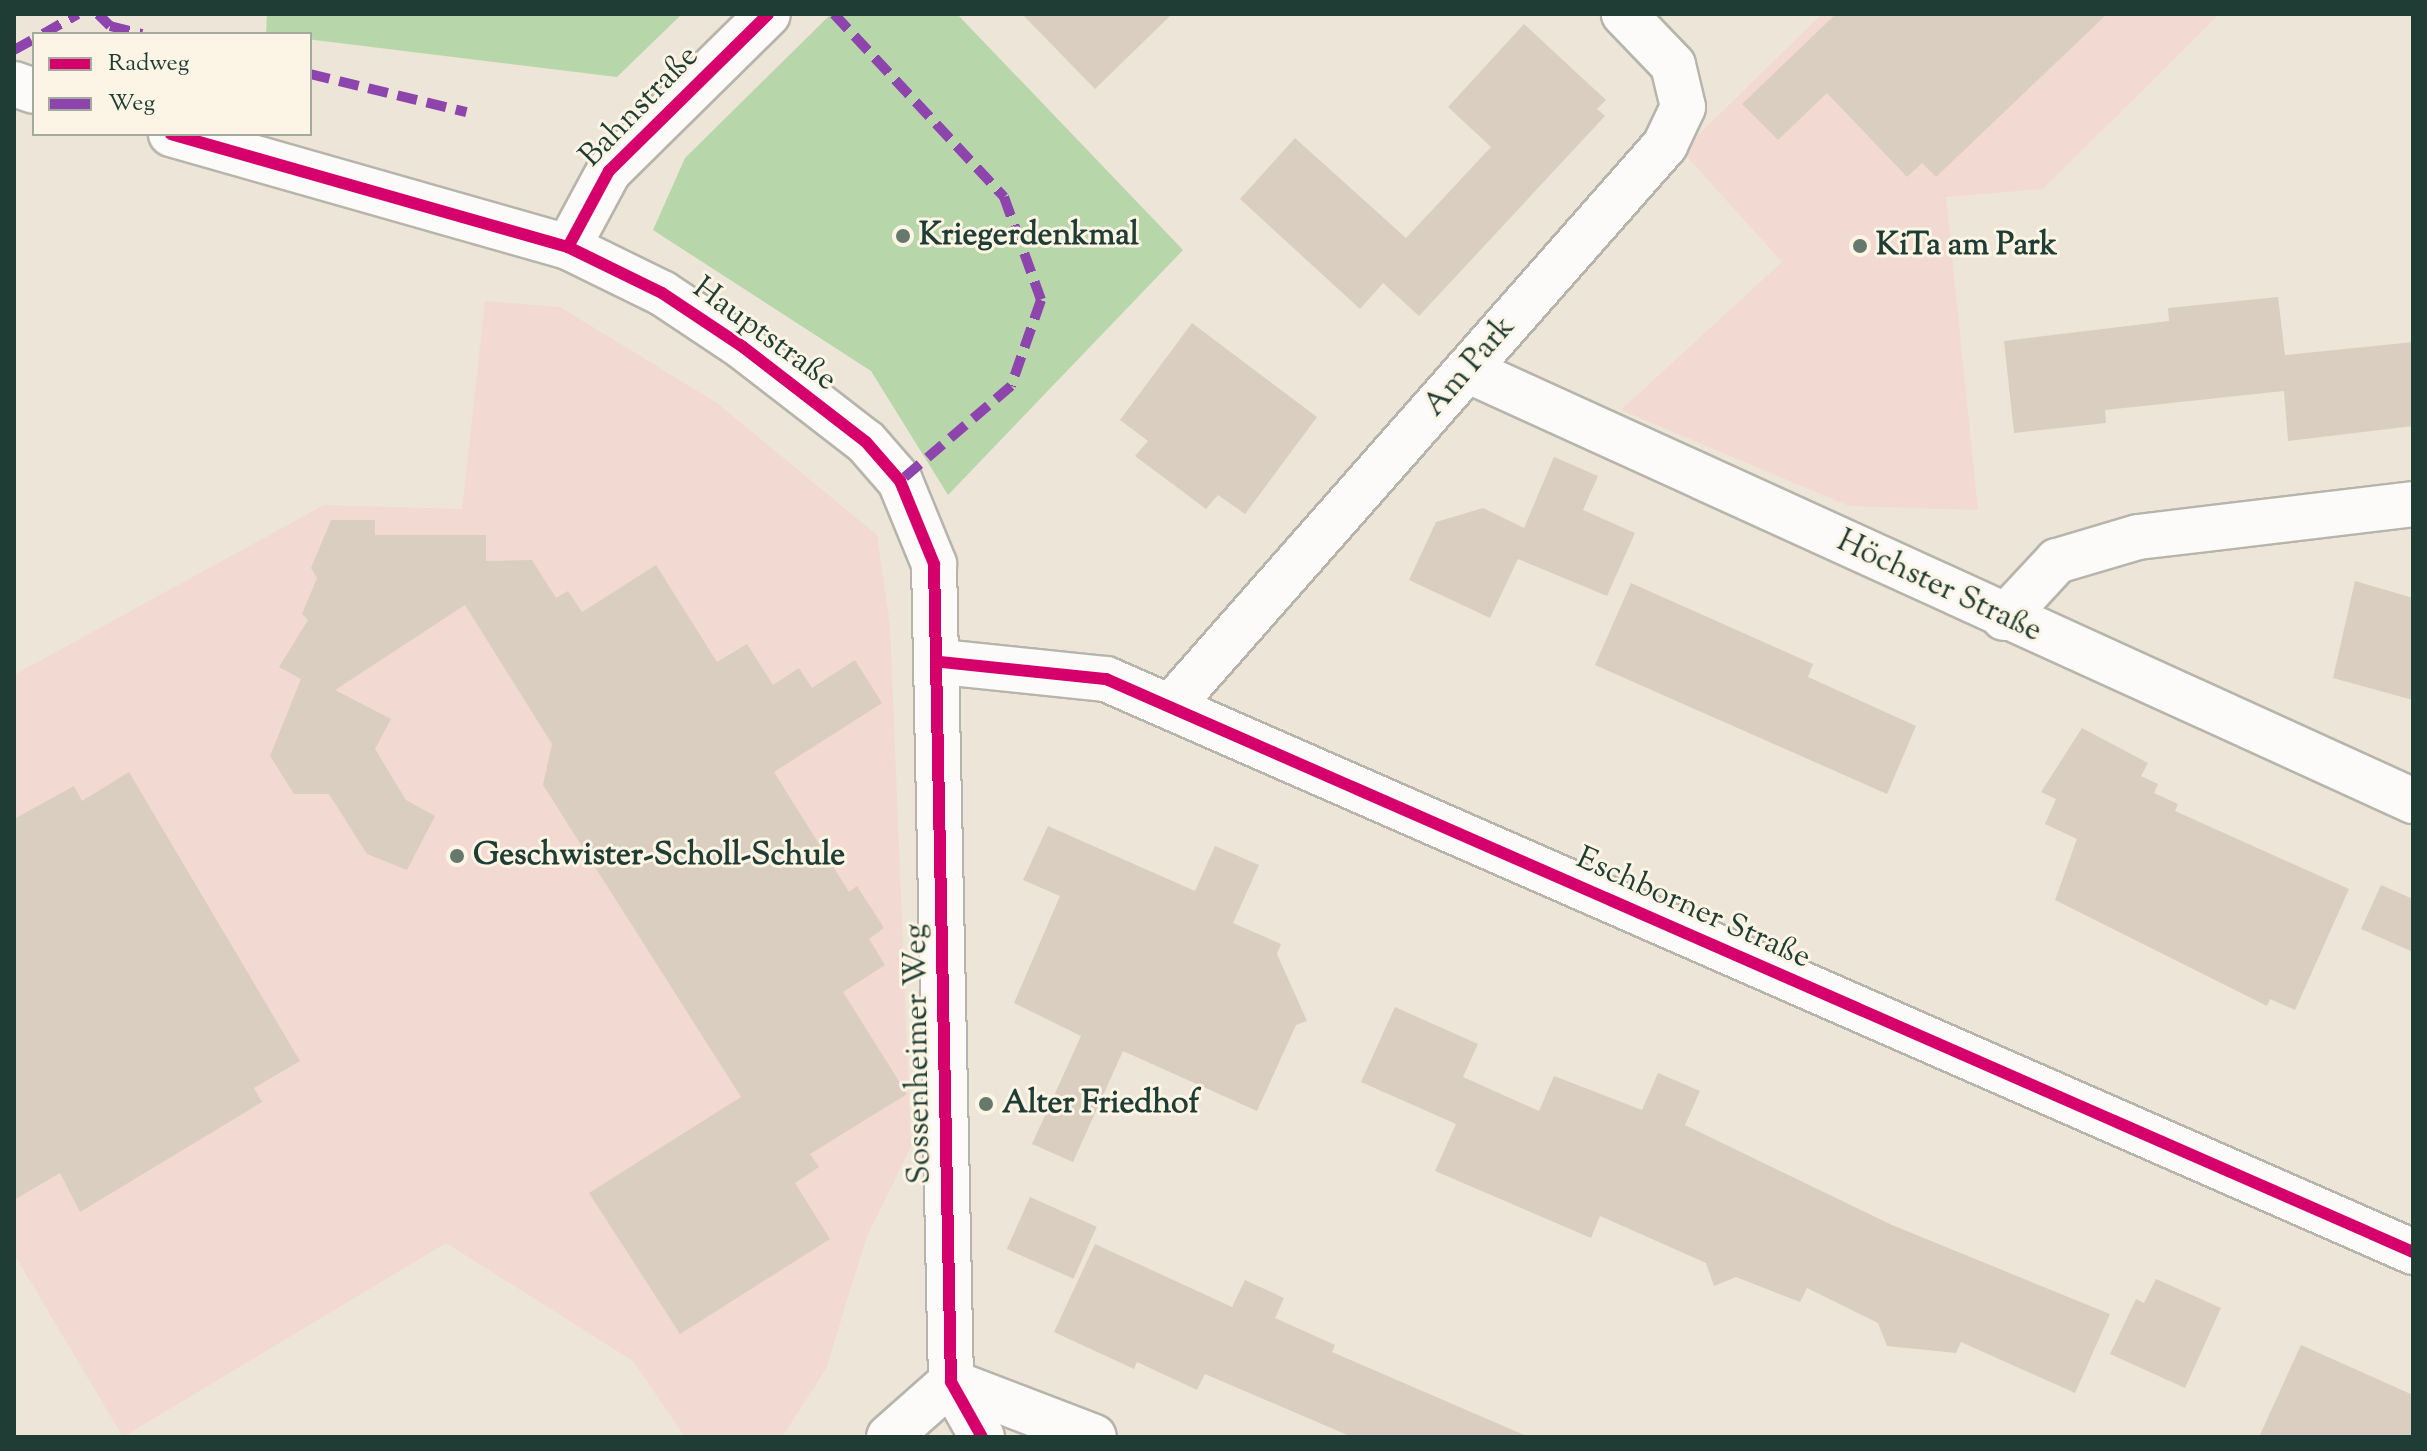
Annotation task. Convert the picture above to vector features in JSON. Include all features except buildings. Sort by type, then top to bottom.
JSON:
[{"type":"street","name":"Bahnstraße","points":[[568,247],[609,171],[768,14]]},
{"type":"street","name":"Am Park","points":[[1171,706],[1665,145],[1683,107],[1673,65],[1624,14]]},
{"type":"street","name":"Hauptstraße","points":[[178,136],[568,247],[662,293],[866,442],[900,481],[934,564],[941,662]]},
{"type":"street","name":"Höchster Straße","points":[[1467,370],[2004,618],[2413,801]]},
{"type":"street","points":[[2004,618],[2057,561],[2138,537],[2413,504]]},
{"type":"street","name":"Eschborner Straße","points":[[941,662],[1071,670],[1171,706],[2413,1252]]},
{"type":"street","name":"Sossenheimer Weg","points":[[941,662],[951,1382],[982,1437]]},
{"type":"street","points":[[889,1437],[951,1382],[1094,1437]]},
{"type":"shaded area","name":"KiTa am Park","points":[[1822,14],[2219,14],[2043,189],[1946,197],[1978,510],[1849,506],[1621,410],[1782,262],[1682,151]]},
{"type":"shaded area","name":"Geschwister-Scholl-Schule","points":[[485,301],[560,307],[717,403],[877,535],[890,624],[911,1146],[866,1239],[826,1369],[782,1437],[685,1437],[633,1361],[446,1243],[123,1437],[14,1254],[14,675],[324,505],[462,509]]},
{"type":"green space","points":[[267,14],[682,14],[617,77],[312,40],[312,32],[266,32]]},
{"type":"green space","points":[[831,14],[957,14],[1183,250],[948,495],[871,371],[653,230],[685,158]]},
{"type":"marked path","points":[[46,32],[78,14]]},
{"type":"marked path","points":[[98,14],[110,26],[134,32]]},
{"type":"marked path","points":[[834,14],[1004,197],[1041,300],[1011,386],[900,481]]},
{"type":"marked path","points":[[14,50],[32,40]]},
{"type":"marked path","points":[[312,74],[466,112]]},
{"type":"cycle path","points":[[568,247],[609,171],[768,14]]},
{"type":"cycle path","points":[[178,136],[568,247],[662,293],[743,347],[866,442],[900,481],[934,564],[951,1382],[982,1437]]},
{"type":"cycle path","points":[[941,662],[1106,679],[2413,1252]]},
{"type":"place","name":"Kriegerdenkmal","points":[[903,236]]},
{"type":"place","name":"KiTa am Park","points":[[1860,246]]},
{"type":"place","name":"Geschwister-Scholl-Schule","points":[[457,856]]},
{"type":"place","name":"Alter Friedhof","points":[[986,1104]]}]
